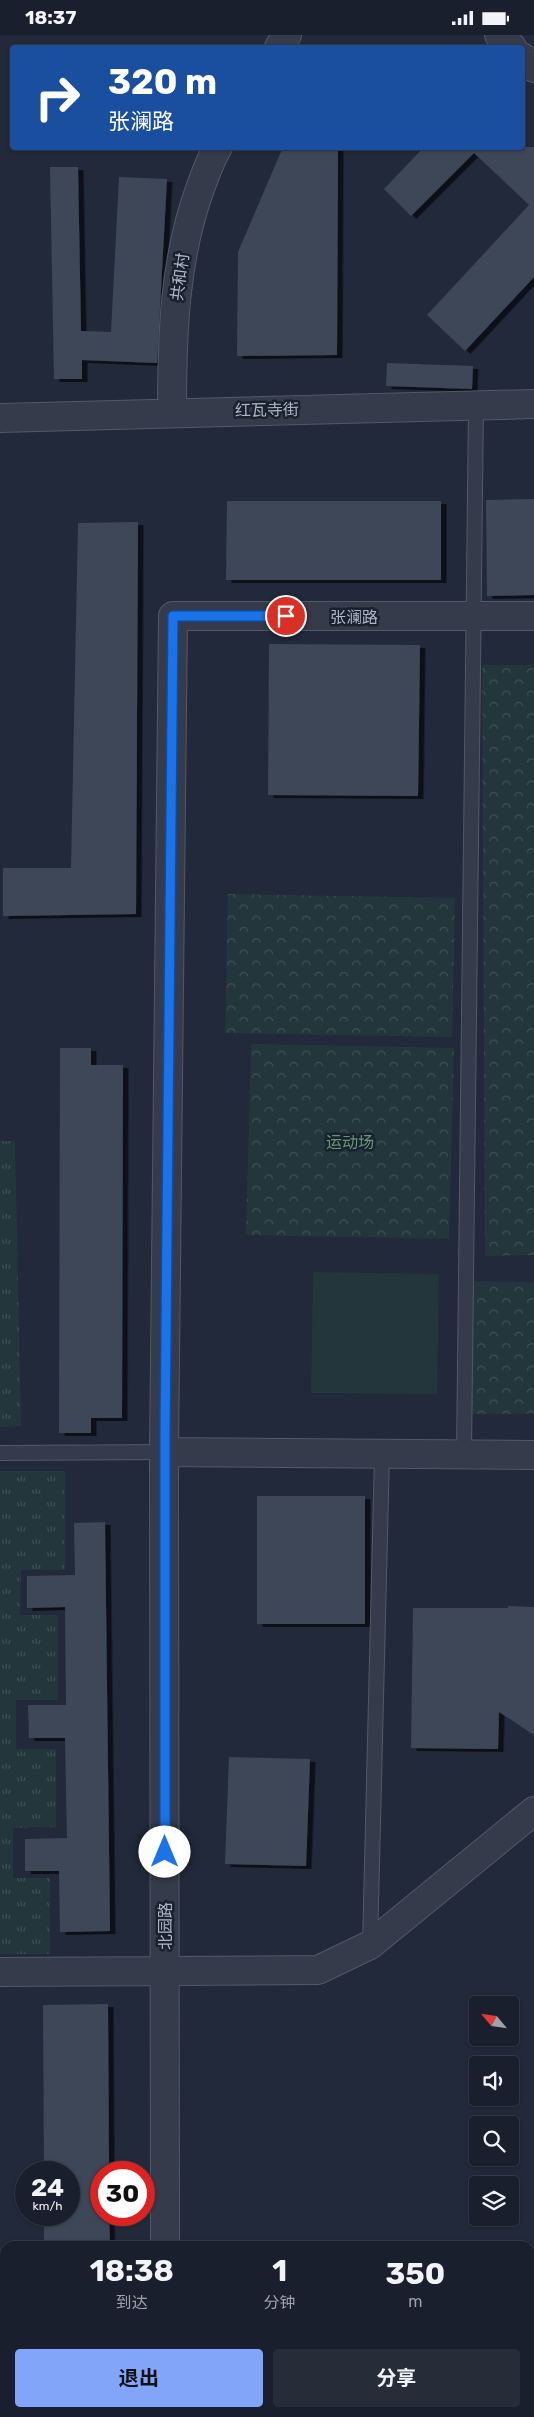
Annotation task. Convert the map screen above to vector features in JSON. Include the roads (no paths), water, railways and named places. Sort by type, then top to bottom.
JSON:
[{"type":"street","points":[[498,35],[510,45]]},
{"type":"street","name":"共和村","points":[[172,412],[172,353],[177,281],[190,217],[217,150]]},
{"type":"street","name":"红瓦寺街","points":[[0,418],[534,404]]},
{"type":"street","name":"张澜路","points":[[173,616],[534,616]]},
{"type":"street","name":"北园路","points":[[165,2241],[164,1453],[173,616]]},
{"type":"street","points":[[164,1453],[464,1453],[534,1455]]},
{"type":"street","points":[[0,1972],[318,1970],[370,1945],[534,1811]]},
{"type":"lane","points":[[464,1453],[476,405]]},
{"type":"lane","points":[[0,1453],[164,1453]]},
{"type":"lane","points":[[370,1945],[382,1454]]},
{"type":"park label","name":"运动场","points":[[350,1142]]}]
